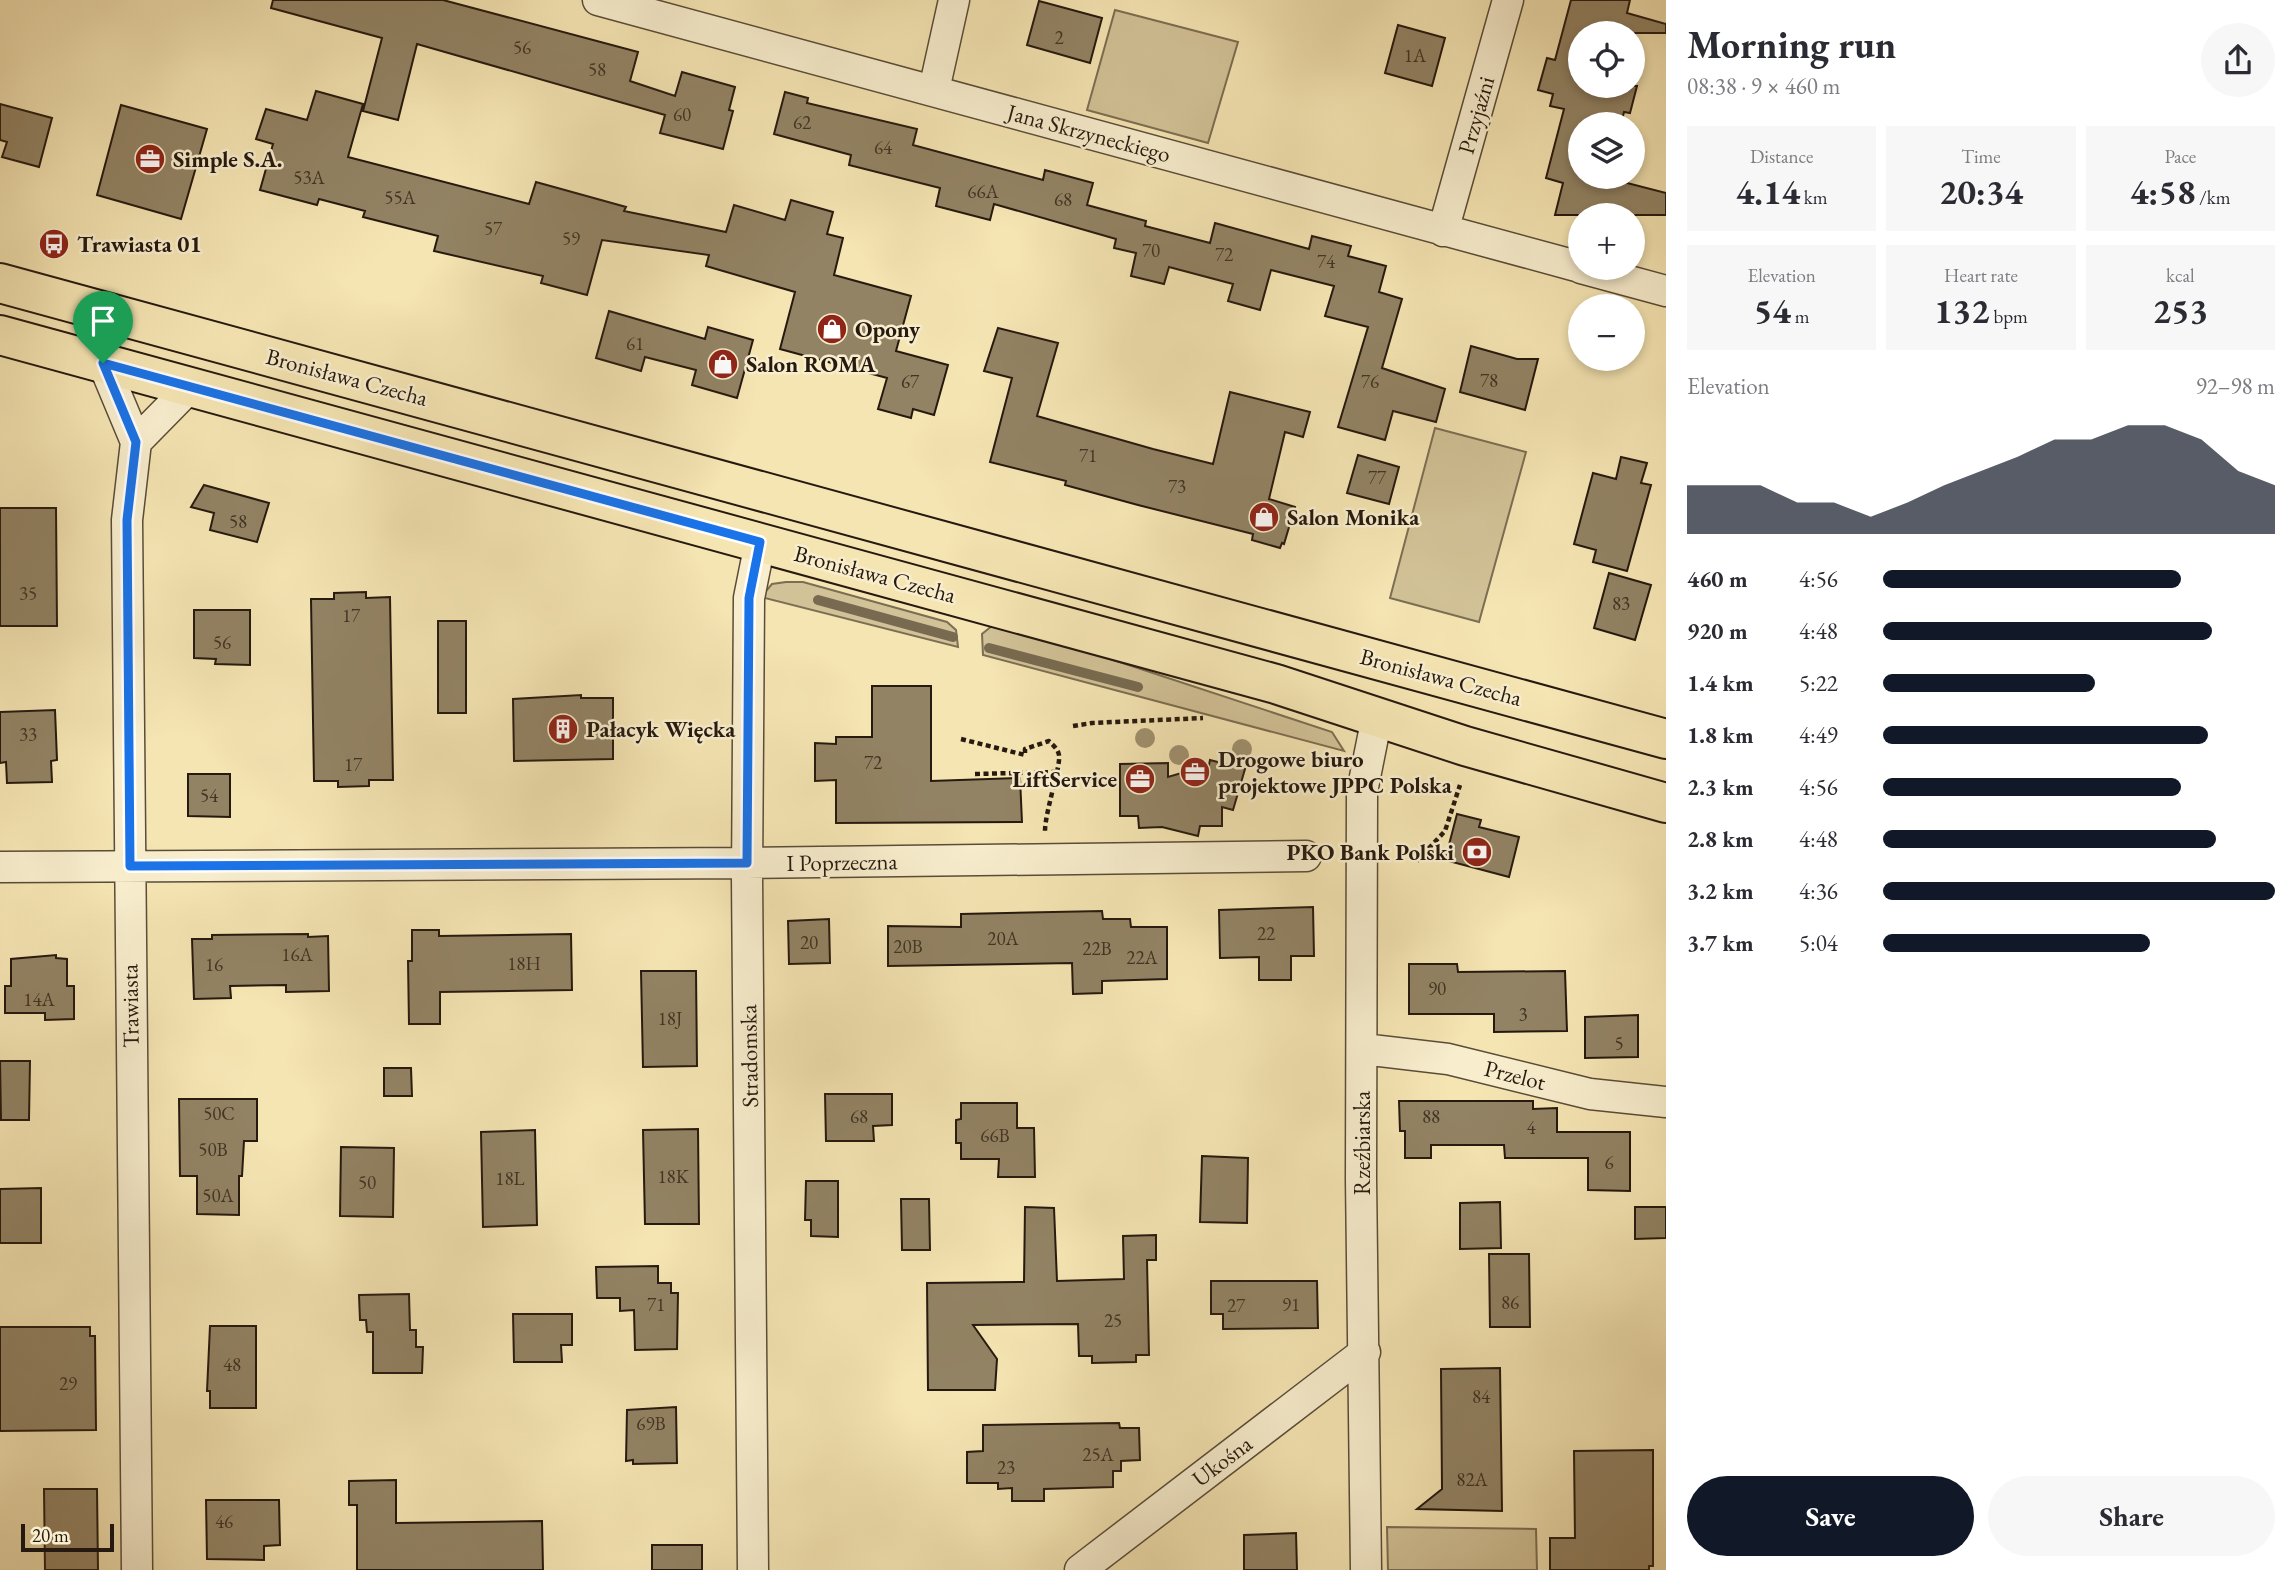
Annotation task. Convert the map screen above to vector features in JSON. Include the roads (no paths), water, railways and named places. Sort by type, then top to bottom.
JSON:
[{"type":"main road","name":"Bronisława Czecha","points":[[0,283],[1666,739]]},
{"type":"main road","name":"Bronisława Czecha","points":[[0,335],[1276,684],[1510,759],[1666,803]]},
{"type":"street","name":"Jana Skrzyneckiego","points":[[598,0],[1568,265]]},
{"type":"street","points":[[934,90],[954,0]]},
{"type":"street","name":"Przyjaźni","points":[[1443,231],[1508,0]]},
{"type":"street","name":"Jana Skrzyneckiego","points":[[1627,280],[1666,290]]},
{"type":"street","name":"Trawiasta","points":[[103,363],[136,442],[127,520],[137,1570]]},
{"type":"street","points":[[136,442],[190,387]]},
{"type":"street","name":"Stradomska","points":[[752,1570],[747,863],[749,598],[760,542]]},
{"type":"street","name":"Rzeźbiarska","points":[[1366,1570],[1362,792],[1377,717]]},
{"type":"street","name":"I Poprzeczna","points":[[0,867],[747,863],[1306,856]]},
{"type":"street","name":"Przelot","points":[[1363,1048],[1448,1059],[1590,1094],[1666,1102]]},
{"type":"street","name":"Ukośna","points":[[1080,1570],[1365,1352]]},
{"type":"waterway","points":[[818,600],[953,637]]},
{"type":"waterway","points":[[989,648],[1138,687]]},
{"type":"place","name":"Simple S.A.","points":[[150,159]]},
{"type":"place","name":"Trawiasta 01","points":[[54,244]]},
{"type":"place","name":"Opony","points":[[832,329]]},
{"type":"place","name":"Salon ROMA","points":[[723,364]]},
{"type":"place","name":"Salon Monika","points":[[1264,517]]},
{"type":"place","name":"Pałacyk Więcka","points":[[563,729]]},
{"type":"place","name":"Drogowe biuro projektowe JPPC Polska","points":[[1195,772]]},
{"type":"place","name":"LiftService","points":[[1140,779]]},
{"type":"place","name":"PKO Bank Polski","points":[[1477,852]]}]
